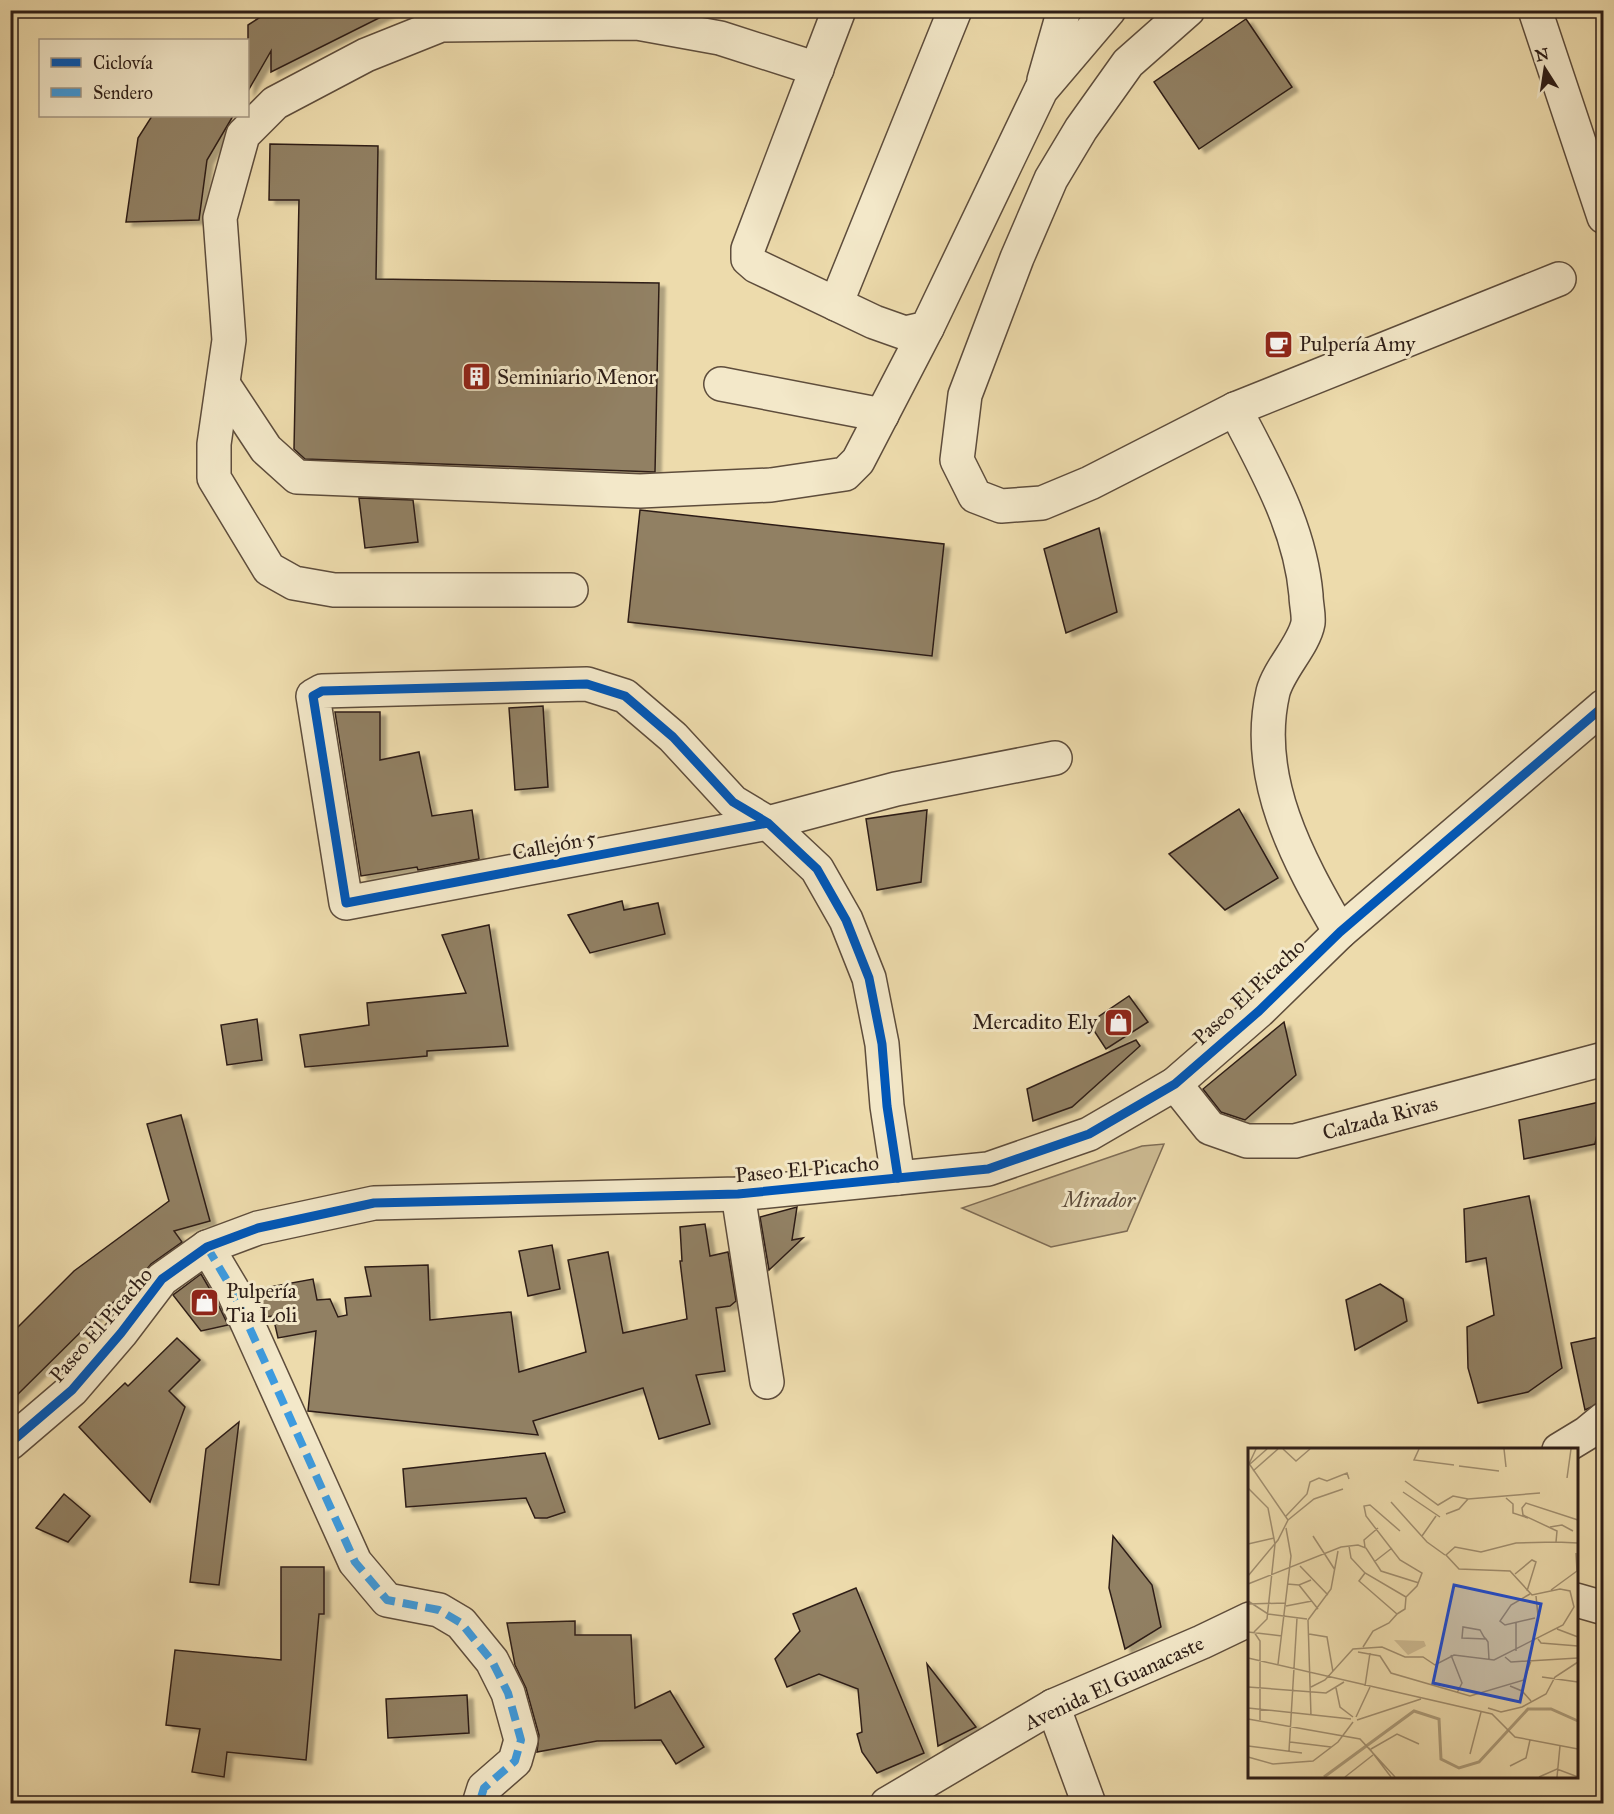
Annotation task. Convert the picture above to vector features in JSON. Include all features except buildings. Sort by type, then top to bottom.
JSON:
[{"type":"street","points":[[839,10],[748,249],[748,259],[756,266],[874,322],[905,333],[927,328]]},
{"type":"street","points":[[836,304],[955,10]]},
{"type":"street","points":[[223,384],[266,449],[297,477],[640,491],[771,485],[845,474],[858,461],[927,328],[1041,90],[1064,10]]},
{"type":"street","points":[[1041,90],[1108,10]]},
{"type":"street","points":[[1188,10],[1128,63],[1081,129],[1051,179],[965,395],[957,460],[975,496],[1001,506],[1042,503],[1090,483],[1235,409],[1559,279]]},
{"type":"street","points":[[1535,10],[1604,217]]},
{"type":"street","points":[[571,590],[334,590],[294,583],[269,569],[214,478],[214,444],[229,340],[220,218],[243,135],[275,103],[366,56],[441,25],[637,23],[720,38],[817,69]]},
{"type":"street","points":[[721,384],[882,415]]},
{"type":"street","points":[[1235,409],[1288,514],[1304,568],[1308,623],[1273,691],[1269,739],[1272,783],[1306,874],[1340,932]]},
{"type":"street","name":"Callejón 5","points":[[768,823],[733,802],[673,737],[626,696],[587,684],[322,691],[316,692],[313,698],[346,903],[768,823],[896,789],[1055,758]]},
{"type":"street","name":"Paseo El Picacho","points":[[10,1443],[72,1390],[121,1333],[162,1279],[207,1247],[258,1228],[374,1203],[738,1194],[988,1169],[1089,1134],[1175,1084],[1259,1011],[1340,932],[1604,706]]},
{"type":"street","points":[[1565,738],[1604,731]]},
{"type":"street","points":[[768,823],[817,869],[846,920],[869,978],[882,1044],[886,1106],[898,1178]]},
{"type":"street","name":"Calzada Rivas","points":[[1175,1084],[1210,1128],[1247,1141],[1295,1141],[1604,1059]]},
{"type":"street","points":[[738,1194],[767,1382]]},
{"type":"street","points":[[207,1247],[232,1289],[355,1562],[387,1600],[439,1610],[461,1623],[492,1661],[508,1693],[521,1740],[515,1761],[484,1788],[479,1803]]},
{"type":"street","points":[[1561,1448],[1587,1433],[1604,1419]]},
{"type":"street","points":[[1578,1600],[1604,1608]]},
{"type":"street","name":"Avenida El Guanacaste","points":[[887,1803],[1053,1706],[1248,1620]]},
{"type":"street","points":[[1053,1706],[1089,1803]]},
{"type":"green space","name":"Mirador","points":[[1164,1144],[1127,1231],[1051,1247],[962,1208],[1142,1146]]},
{"type":"marked path","points":[[207,1247],[232,1289],[355,1562],[387,1600],[439,1610],[461,1623],[492,1661],[508,1693],[521,1740],[515,1761],[484,1788],[479,1804]]},
{"type":"cycle path","points":[[768,823],[346,903],[313,696],[322,691],[587,684],[625,696],[673,737],[733,802],[768,823],[817,869],[846,920],[869,978],[882,1044],[887,1106],[898,1178]]},
{"type":"cycle path","points":[[10,1443],[72,1390],[121,1333],[162,1279],[207,1247],[258,1228],[374,1203],[738,1194],[988,1169],[1089,1134],[1175,1084],[1259,1011],[1340,932],[1604,706]]},
{"type":"place","name":"Pulpería Amy","points":[[1278,344]]},
{"type":"place","name":"Seminiario Menor","points":[[476,377]]},
{"type":"place","name":"Mercadito Ely","points":[[1118,1022]]},
{"type":"place","name":"Pulpería Tia Loli","points":[[205,1303]]}]
